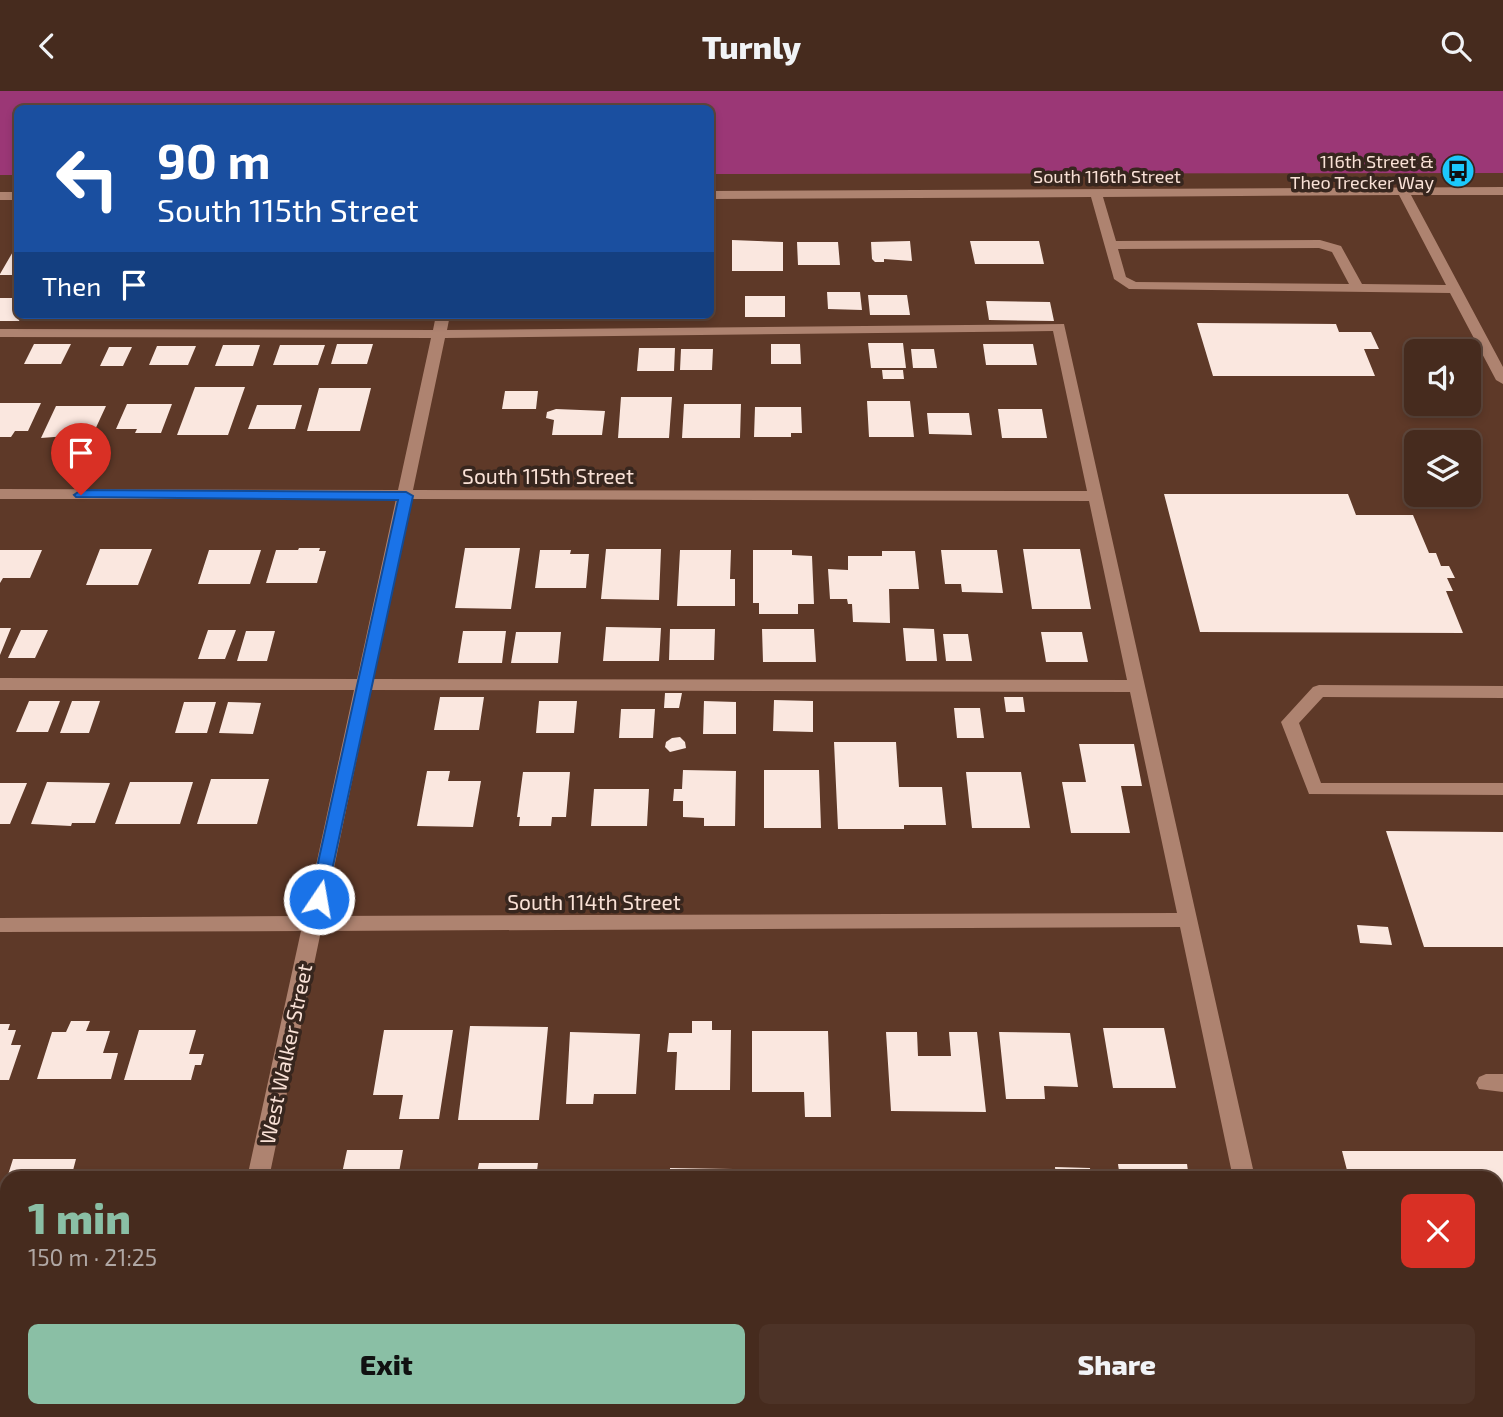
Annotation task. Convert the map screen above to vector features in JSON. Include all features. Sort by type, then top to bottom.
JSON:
[{"type":"street","name":"South 116th Street","points":[[714,195],[1503,191]]},
{"type":"street","points":[[1403,192],[1503,380]]},
{"type":"street","points":[[1096,193],[1120,279],[1134,286],[1454,289]]},
{"type":"street","points":[[1111,245],[1320,244],[1337,249],[1357,288]]},
{"type":"street","name":"West Walker Street","points":[[260,1171],[442,319]]},
{"type":"street","points":[[0,333],[439,334],[1059,327],[1242,1171]]},
{"type":"street","name":"South 115th Street","points":[[0,494],[1096,496]]},
{"type":"street","points":[[0,684],[1137,686]]},
{"type":"street","points":[[1503,692],[1320,691],[1290,722],[1315,789],[1503,789]]},
{"type":"street","name":"South 114th Street","points":[[0,925],[1188,920]]},
{"type":"shaded area","points":[[0,91],[1503,91],[1503,173],[714,174],[714,105],[14,105],[14,175],[0,175]]},
{"type":"building","points":[[732,240],[783,242],[783,271],[732,271]]},
{"type":"building","points":[[910,241],[912,261],[884,259],[884,262],[875,262],[872,259],[871,242]]},
{"type":"building","points":[[970,241],[1039,241],[1044,264],[975,264]]},
{"type":"building","points":[[797,242],[838,242],[840,265],[798,265]]},
{"type":"building","points":[[14,250],[14,275],[0,274]]},
{"type":"building","points":[[827,292],[860,292],[862,310],[828,309]]},
{"type":"building","points":[[868,295],[907,295],[910,315],[870,315]]},
{"type":"building","points":[[745,296],[785,296],[785,317],[745,317]]},
{"type":"building","points":[[0,298],[14,298],[14,319],[20,319],[19,321],[0,321]]},
{"type":"building","points":[[986,301],[1050,302],[1054,321],[989,320]]},
{"type":"building","points":[[102,319],[145,319],[145,320]]},
{"type":"building","points":[[340,319],[374,319],[374,321],[339,321]]},
{"type":"building","points":[[1197,323],[1336,324],[1339,332],[1371,332],[1379,349],[1364,349],[1375,376],[1213,376]]},
{"type":"building","points":[[868,343],[903,343],[906,368],[871,368]]},
{"type":"building","points":[[34,344],[71,344],[61,364],[24,364]]},
{"type":"building","points":[[337,344],[373,344],[367,364],[331,364]]},
{"type":"building","points":[[771,344],[800,344],[801,364],[771,364]]},
{"type":"building","points":[[983,344],[1033,344],[1037,365],[986,365]]},
{"type":"building","points":[[223,345],[260,345],[253,366],[215,366]]},
{"type":"building","points":[[280,345],[325,345],[318,365],[273,365]]},
{"type":"building","points":[[157,346],[196,346],[188,365],[149,365]]},
{"type":"building","points":[[109,347],[132,347],[123,366],[100,366]]},
{"type":"building","points":[[639,348],[675,348],[674,371],[637,371]]},
{"type":"building","points":[[681,349],[713,349],[712,370],[680,370]]},
{"type":"building","points":[[911,349],[934,349],[937,368],[913,368]]},
{"type":"building","points":[[882,370],[903,370],[904,379],[883,379]]},
{"type":"building","points":[[195,387],[245,387],[228,435],[177,435]]},
{"type":"building","points":[[319,388],[371,388],[360,431],[307,431]]},
{"type":"building","points":[[505,391],[538,391],[536,409],[502,409]]},
{"type":"building","points":[[621,397],[672,397],[669,438],[618,438]]},
{"type":"building","points":[[867,401],[910,401],[914,437],[869,437]]},
{"type":"building","points":[[0,403],[41,403],[28,431],[15,431],[11,437],[0,437]]},
{"type":"building","points":[[127,404],[172,404],[161,433],[135,433],[137,429],[116,429]]},
{"type":"building","points":[[684,404],[741,404],[740,438],[682,438]]},
{"type":"building","points":[[257,405],[302,405],[295,429],[248,429]]},
{"type":"building","points":[[56,406],[106,406],[93,434],[41,438]]},
{"type":"building","points":[[755,407],[801,407],[802,433],[791,433],[791,437],[754,437]]},
{"type":"building","points":[[556,409],[605,411],[602,435],[552,435],[554,420],[546,418],[547,412]]},
{"type":"building","points":[[998,409],[1042,409],[1047,438],[1002,438]]},
{"type":"building","points":[[927,413],[969,413],[972,435],[929,434]]},
{"type":"building","points":[[1164,494],[1348,494],[1356,515],[1413,515],[1429,553],[1436,553],[1441,566],[1449,566],[1455,578],[1447,578],[1453,591],[1446,591],[1463,633],[1200,632]]},
{"type":"building","points":[[320,548],[319,551],[326,551],[317,583],[266,583],[276,550]]},
{"type":"building","points":[[465,548],[520,548],[511,609],[455,608]]},
{"type":"building","points":[[100,549],[152,549],[138,585],[86,585]]},
{"type":"building","points":[[606,549],[661,549],[659,600],[601,599]]},
{"type":"building","points":[[1023,549],[1080,549],[1091,609],[1032,609]]},
{"type":"building","points":[[0,550],[42,550],[30,578],[3,578],[0,583]]},
{"type":"building","points":[[209,550],[261,550],[250,584],[198,584]]},
{"type":"building","points":[[540,550],[571,550],[570,554],[589,554],[586,588],[535,588]]},
{"type":"building","points":[[680,550],[731,550],[730,579],[735,579],[735,606],[677,606]]},
{"type":"building","points":[[753,550],[792,550],[792,555],[812,556],[814,604],[798,604],[798,614],[759,614],[759,603],[753,603]]},
{"type":"building","points":[[941,550],[997,550],[1003,593],[962,592],[961,584],[945,584]]},
{"type":"building","points":[[882,551],[915,551],[919,589],[889,589],[890,623],[853,622],[852,604],[848,604],[847,599],[830,599],[828,569],[848,570],[848,556],[882,556]]},
{"type":"building","points":[[606,627],[661,628],[659,661],[603,661]]},
{"type":"building","points":[[0,628],[11,628],[0,655]]},
{"type":"building","points":[[903,628],[934,629],[937,661],[906,661]]},
{"type":"building","points":[[670,629],[715,629],[714,660],[669,660]]},
{"type":"building","points":[[762,629],[814,629],[816,662],[763,662]]},
{"type":"building","points":[[21,630],[48,630],[35,658],[8,658]]},
{"type":"building","points":[[208,630],[236,630],[225,659],[198,659]]},
{"type":"building","points":[[246,631],[275,631],[267,661],[237,661]]},
{"type":"building","points":[[463,631],[506,631],[502,663],[458,663]]},
{"type":"building","points":[[516,632],[561,632],[558,663],[511,663]]},
{"type":"building","points":[[1041,632],[1082,632],[1088,662],[1046,662]]},
{"type":"building","points":[[943,634],[968,634],[972,661],[946,661]]},
{"type":"building","points":[[665,693],[682,693],[679,708],[664,708]]},
{"type":"building","points":[[440,697],[484,697],[479,730],[434,730]]},
{"type":"building","points":[[1004,697],[1023,697],[1025,712],[1006,712]]},
{"type":"building","points":[[774,700],[813,701],[813,732],[773,731]]},
{"type":"building","points":[[29,701],[60,701],[48,732],[16,732]]},
{"type":"building","points":[[72,701],[100,701],[89,733],[60,733]]},
{"type":"building","points":[[539,701],[577,701],[574,733],[536,733]]},
{"type":"building","points":[[704,701],[736,702],[736,734],[703,734]]},
{"type":"building","points":[[184,702],[216,702],[207,733],[175,733]]},
{"type":"building","points":[[228,702],[261,703],[253,734],[219,733]]},
{"type":"building","points":[[954,708],[980,708],[984,738],[957,738]]},
{"type":"building","points":[[621,709],[655,709],[653,738],[619,738]]},
{"type":"building","points":[[680,737],[686,748],[670,752],[665,747],[666,742],[672,738]]},
{"type":"building","points":[[834,742],[896,742],[899,787],[942,787],[946,825],[904,825],[904,829],[838,829]]},
{"type":"building","points":[[1079,744],[1134,744],[1142,786],[1121,786],[1130,833],[1071,833],[1062,782],[1086,782]]},
{"type":"building","points":[[683,770],[736,771],[735,826],[704,826],[704,818],[683,817],[683,801],[673,801],[674,789],[682,789]]},
{"type":"building","points":[[764,770],[819,770],[821,828],[764,828]]},
{"type":"building","points":[[427,771],[450,771],[448,781],[481,781],[473,827],[417,826]]},
{"type":"building","points":[[523,772],[570,772],[566,817],[552,817],[551,826],[519,826],[520,817],[517,817]]},
{"type":"building","points":[[966,772],[1021,772],[1030,828],[972,828]]},
{"type":"building","points":[[211,779],[269,779],[257,824],[197,824]]},
{"type":"building","points":[[47,782],[110,783],[95,823],[72,823],[71,826],[31,824]]},
{"type":"building","points":[[130,782],[193,782],[180,824],[115,824]]},
{"type":"building","points":[[0,783],[27,783],[10,824],[0,824]]},
{"type":"building","points":[[594,789],[649,789],[647,826],[591,826]]},
{"type":"building","points":[[1386,831],[1503,832],[1503,947],[1424,947]]},
{"type":"building","points":[[1357,925],[1388,927],[1392,945],[1360,943]]},
{"type":"building","points":[[71,1021],[90,1021],[86,1031],[110,1031],[103,1053],[118,1053],[111,1079],[37,1079],[52,1032],[66,1032]]},
{"type":"building","points":[[692,1021],[712,1021],[712,1030],[731,1030],[730,1090],[675,1090],[677,1052],[667,1052],[669,1033],[692,1033]]},
{"type":"building","points":[[0,1024],[10,1024],[8,1030],[16,1030],[11,1045],[21,1045],[9,1080],[0,1080]]},
{"type":"building","points":[[470,1026],[548,1027],[539,1120],[458,1120]]},
{"type":"building","points":[[1103,1028],[1164,1028],[1176,1088],[1113,1088]]},
{"type":"building","points":[[139,1030],[196,1030],[189,1054],[204,1054],[201,1065],[195,1065],[191,1080],[124,1080]]},
{"type":"building","points":[[384,1030],[453,1030],[439,1119],[399,1119],[403,1095],[373,1095]]},
{"type":"building","points":[[752,1031],[828,1031],[831,1117],[805,1117],[804,1092],[752,1092]]},
{"type":"building","points":[[570,1032],[640,1034],[636,1094],[594,1094],[593,1104],[566,1104]]},
{"type":"building","points":[[886,1032],[917,1032],[918,1056],[951,1056],[949,1032],[977,1032],[986,1112],[891,1111]]},
{"type":"building","points":[[999,1032],[1070,1033],[1078,1087],[1044,1086],[1045,1099],[1006,1099]]},
{"type":"building","points":[[347,1150],[403,1150],[399,1171],[342,1171]]},
{"type":"building","points":[[1342,1151],[1503,1151],[1503,1171],[1347,1171]]},
{"type":"building","points":[[13,1159],[76,1159],[73,1171],[9,1171]]},
{"type":"building","points":[[479,1163],[538,1163],[537,1171],[477,1171]]},
{"type":"building","points":[[1118,1164],[1187,1164],[1188,1171],[1119,1171]]},
{"type":"building","points":[[1055,1167],[1090,1168],[1090,1171],[1055,1171]]},
{"type":"building","points":[[670,1168],[733,1169],[733,1171],[670,1171]]},
{"type":"building","points":[[992,1169],[992,1171],[918,1171]]},
{"type":"building","points":[[577,1170],[631,1170],[631,1171]]},
{"type":"building","points":[[765,1170],[833,1170],[833,1171]]},
{"type":"place","name":"116th Street & Theo Trecker Way","points":[[1458,171]]},
{"type":"route","points":[[81,495],[406,496],[319,899]]}]
